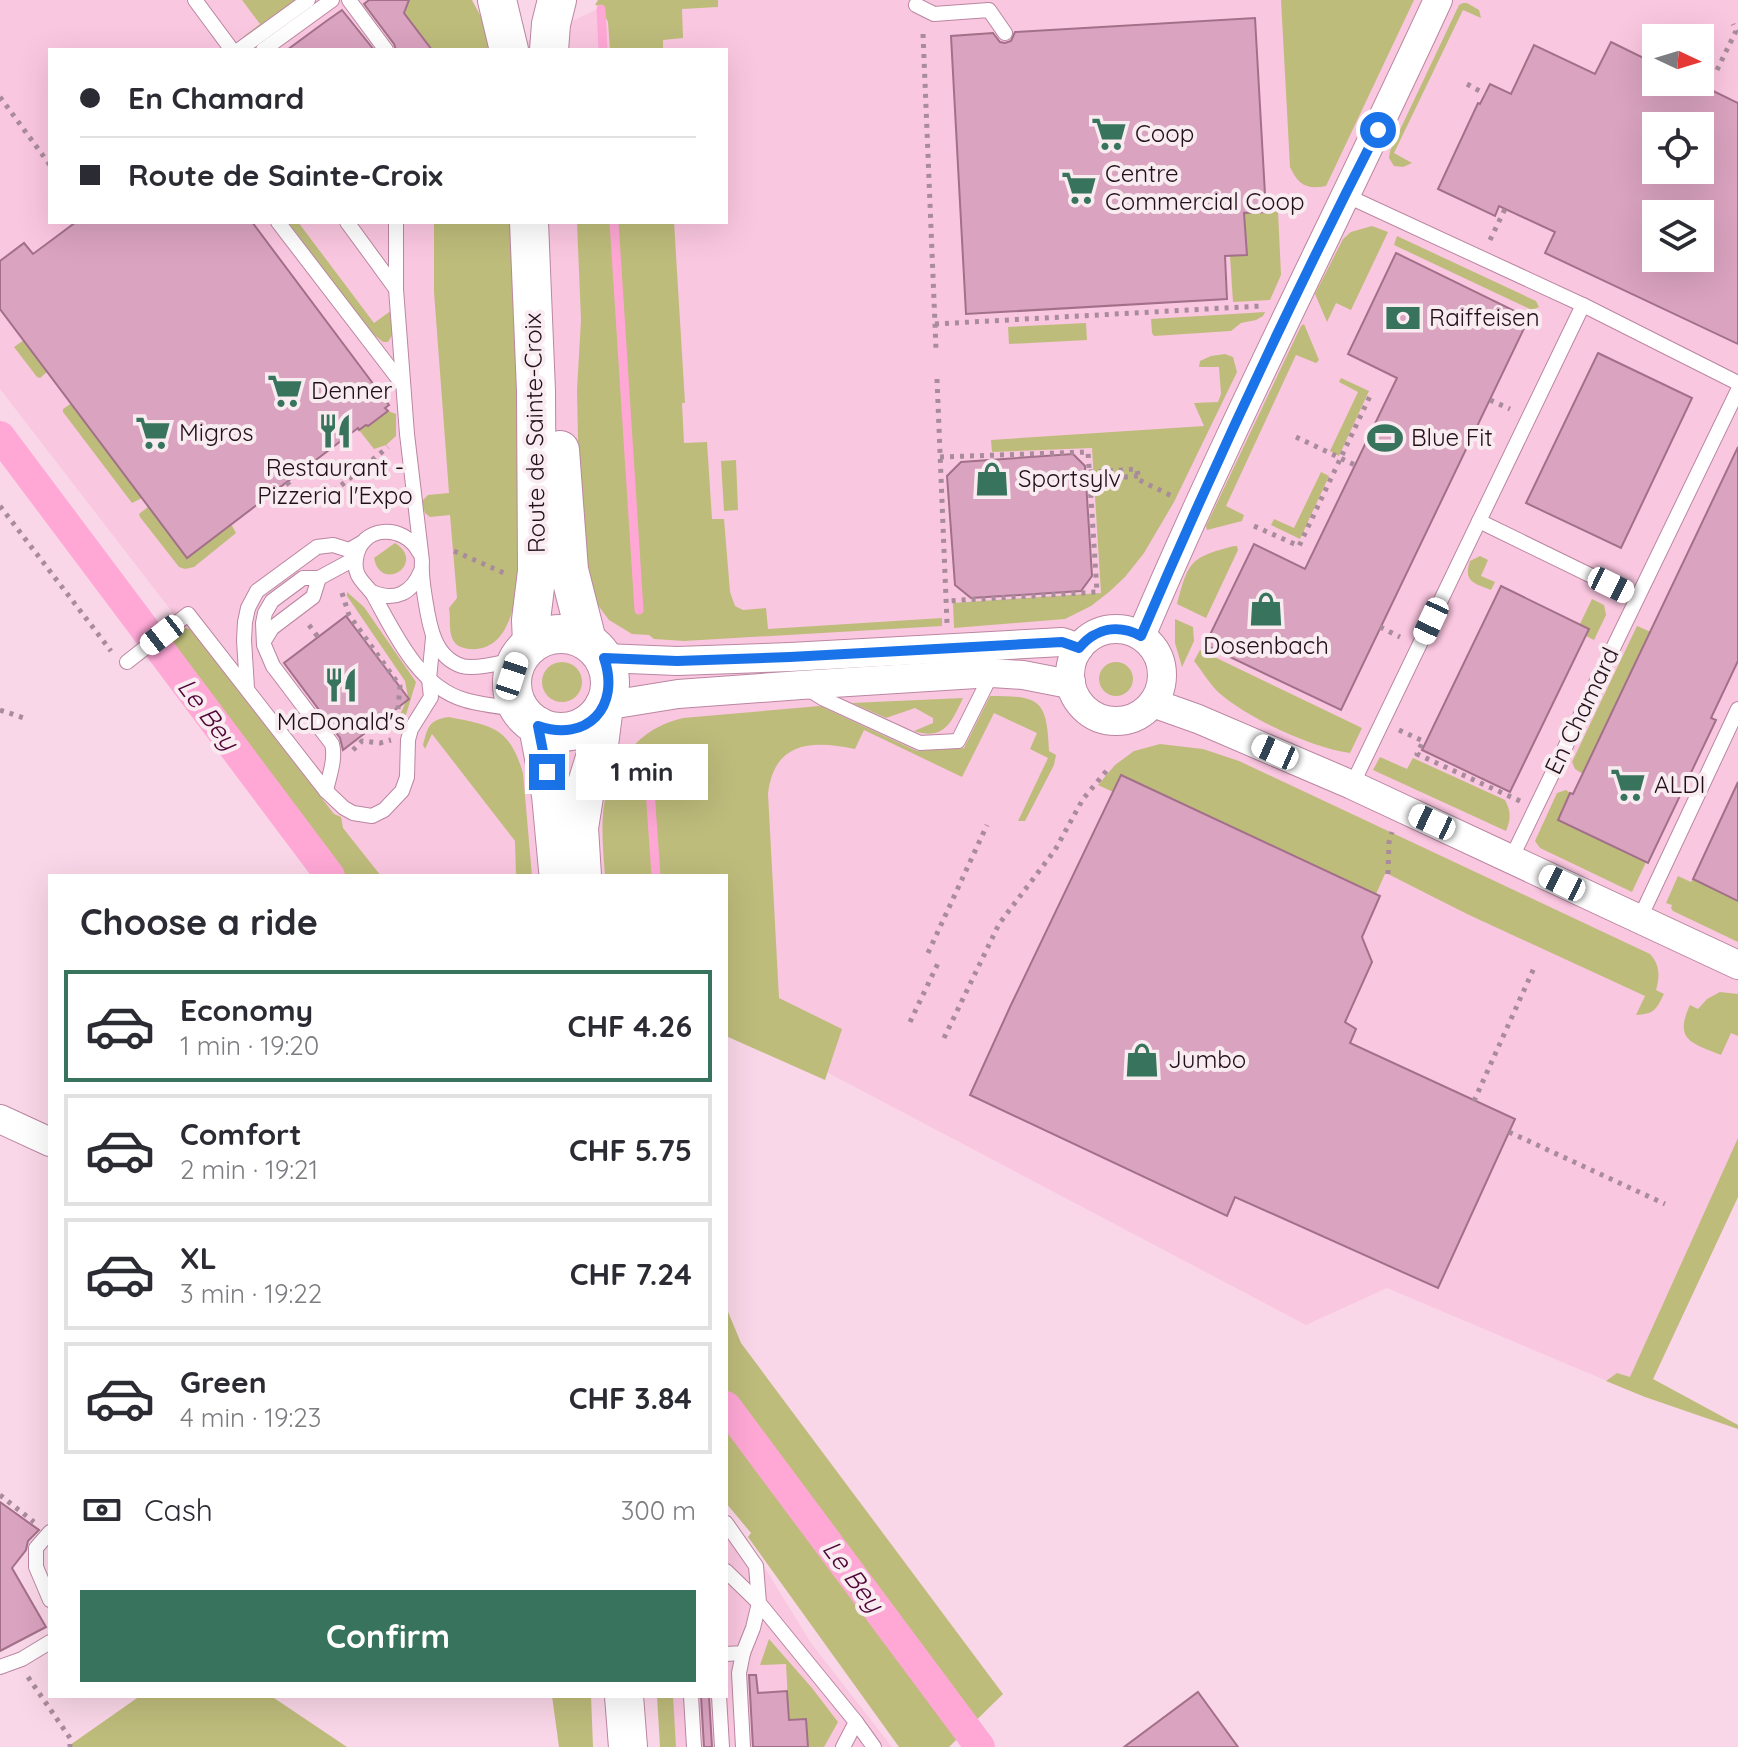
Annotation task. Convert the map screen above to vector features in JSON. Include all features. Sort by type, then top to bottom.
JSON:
[{"type":"main road","points":[[497,0],[509,48]]},
{"type":"main road","points":[[549,48],[557,0]]},
{"type":"main road","name":"Route de Sainte-Croix","points":[[525,651],[537,571],[536,391],[529,224]]},
{"type":"main road","name":"Route de Sainte-Croix","points":[[553,224],[557,422],[569,570],[595,650]]},
{"type":"main road","points":[[558,874],[551,795],[528,718],[513,693],[512,676],[525,651],[544,636],[559,633],[574,635],[595,650],[609,674],[599,745],[585,790],[579,828],[582,874]]},
{"type":"main road","points":[[528,718],[552,731],[568,731],[582,727],[595,718],[604,706]]},
{"type":"main road","points":[[624,1698],[628,1747]]},
{"type":"street","points":[[1141,636],[1179,548],[1438,0]]},
{"type":"street","points":[[1107,630],[1125,630],[1141,636],[1154,649],[1161,666],[1162,676],[1153,703],[1129,719],[1113,721],[1099,718],[1085,709],[1075,697],[1071,665],[1079,648],[1091,636],[1107,630]]},
{"type":"street","points":[[595,650],[677,661],[1062,642],[1079,648]]},
{"type":"street","points":[[604,706],[678,694],[992,673],[1071,682]]},
{"type":"street","points":[[1153,703],[1352,785],[1738,965]]},
{"type":"street","points":[[0,1119],[48,1141]]},
{"type":"lane","points":[[195,0],[231,48]]},
{"type":"lane","points":[[242,48],[308,0]]},
{"type":"lane","points":[[266,48],[332,0]]},
{"type":"lane","points":[[349,0],[385,48]]},
{"type":"lane","points":[[916,5],[934,14],[989,10],[1005,33]]},
{"type":"lane","points":[[1345,195],[1583,305],[1738,383]]},
{"type":"lane","points":[[280,224],[403,385]]},
{"type":"lane","points":[[348,224],[396,289]]},
{"type":"lane","points":[[396,224],[396,289],[419,552]]},
{"type":"lane","points":[[1352,785],[1583,305]]},
{"type":"lane","name":"En Chamard","points":[[1511,859],[1738,390]]},
{"type":"lane","points":[[1479,521],[1637,598]]},
{"type":"lane","points":[[247,688],[245,622],[257,591],[317,547],[333,545],[349,550],[379,532],[399,533],[415,543],[422,561],[429,624],[433,638],[444,654],[462,666],[472,667],[525,651]]},
{"type":"lane","points":[[366,540],[356,558],[360,580],[372,592],[380,611],[429,679],[442,690],[464,700],[528,718]]},
{"type":"lane","points":[[326,791],[333,759],[332,744],[273,666],[264,641],[265,613],[272,601],[303,578],[319,578],[356,558]]},
{"type":"lane","points":[[372,592],[388,597],[403,594],[410,590],[421,571]]},
{"type":"lane","points":[[264,641],[272,628],[313,597],[319,578]]},
{"type":"lane","points":[[127,662],[184,618],[247,688],[326,791],[344,808],[372,816],[392,803],[402,791],[407,777],[411,729],[431,697],[429,679],[433,638]]},
{"type":"lane","points":[[801,685],[824,699],[920,743],[958,741],[992,673]]},
{"type":"lane","points":[[431,697],[452,695]]},
{"type":"lane","points":[[1639,920],[1738,709]]},
{"type":"lane","points":[[728,1526],[756,1566],[759,1603],[739,1673],[743,1747]]},
{"type":"lane","points":[[48,1533],[36,1548],[36,1567],[48,1595]]},
{"type":"lane","points":[[728,1573],[759,1603],[874,1747]]},
{"type":"lane","points":[[0,1667],[22,1659],[48,1643]]},
{"type":"lane","points":[[728,1654],[743,1653]]},
{"type":"lane","points":[[691,1698],[694,1747]]},
{"type":"lane","points":[[719,1698],[722,1747]]},
{"type":"lane","points":[[843,1747],[856,1722]]},
{"type":"path","points":[[1717,70],[1736,31],[1733,24]]},
{"type":"path","points":[[923,34],[936,349]]},
{"type":"path","points":[[1467,84],[1485,94]]},
{"type":"path","points":[[0,97],[48,162]]},
{"type":"path","points":[[1487,245],[1505,209]]},
{"type":"path","points":[[935,324],[1273,305]]},
{"type":"path","points":[[937,379],[948,632]]},
{"type":"path","points":[[1254,526],[1299,546],[1370,396]]},
{"type":"path","points":[[1296,437],[1355,465]]},
{"type":"path","points":[[295,493],[316,498],[338,488],[395,442]]},
{"type":"path","points":[[940,457],[1088,452],[1097,592],[946,601]]},
{"type":"path","points":[[1089,472],[1137,469],[1139,480],[1181,499]]},
{"type":"path","points":[[1114,478],[1138,476]]},
{"type":"path","points":[[287,482],[295,493],[295,509]]},
{"type":"path","points":[[0,506],[113,655]]},
{"type":"path","points":[[454,551],[505,573],[517,572]]},
{"type":"path","points":[[340,584],[349,615],[400,686],[395,717]]},
{"type":"path","points":[[0,710],[24,718]]},
{"type":"path","points":[[1383,722],[1423,741],[1417,754],[1535,808]]},
{"type":"path","points":[[352,757],[353,748],[362,741],[380,743],[396,738]]},
{"type":"path","points":[[944,1038],[999,924],[1055,850],[1083,799],[1108,769]]},
{"type":"path","points":[[928,953],[987,825]]},
{"type":"path","points":[[1388,874],[1389,842],[1394,826]]},
{"type":"path","points":[[910,1022],[940,959]]},
{"type":"path","points":[[1474,1101],[1534,968]]},
{"type":"path","points":[[1509,1132],[1665,1204]]},
{"type":"path","points":[[0,1495],[48,1531]]},
{"type":"path","points":[[22,1659],[26,1674],[70,1738],[70,1747]]},
{"type":"shaded area","points":[[0,0],[242,0],[261,24],[244,37],[298,0],[407,0],[402,11],[430,48],[48,48],[48,224],[728,224],[728,48],[512,48],[618,0],[1738,0],[1738,1197],[1645,1397],[1387,1288],[1306,1325],[728,1020],[728,874],[369,874],[0,389]]},
{"type":"shaded area","points":[[242,0],[298,0],[245,39],[243,37],[260,24]]},
{"type":"shaded area","points":[[407,0],[472,0],[487,28],[492,48],[430,48],[402,11]]},
{"type":"shaded area","points":[[598,0],[718,0],[718,7],[682,9],[683,38],[663,40],[663,48],[610,48],[608,22],[600,6],[595,5]]},
{"type":"shaded area","points":[[1281,0],[1414,0],[1326,186],[1304,184],[1290,167]]},
{"type":"shaded area","points":[[1463,3],[1479,10],[1481,18],[1463,10],[1394,153],[1412,163],[1403,167],[1394,166],[1389,158],[1390,151],[1459,5]]},
{"type":"shaded area","points":[[1278,211],[1281,275],[1270,300],[1233,302],[1230,256],[1247,255],[1244,213]]},
{"type":"shaded area","points":[[290,224],[300,224],[374,323],[392,310],[392,335],[388,342],[383,342],[372,333]]},
{"type":"shaded area","points":[[434,224],[511,224],[519,360],[518,585],[505,629],[491,644],[481,648],[464,648],[453,640],[449,608],[457,598],[450,515],[430,517],[425,513],[422,501],[428,495],[449,493],[434,292]]},
{"type":"shaded area","points":[[577,224],[674,224],[685,403],[682,403],[684,443],[707,442],[712,519],[724,519],[730,592],[735,606],[743,610],[766,608],[768,629],[942,618],[942,626],[684,641],[632,634],[609,620],[594,600],[585,560],[577,390],[581,320]]},
{"type":"shaded area","points":[[1372,226],[1388,232],[1351,310],[1336,303],[1327,322],[1315,294],[1343,239],[1351,232]]},
{"type":"shaded area","points":[[1397,236],[1536,301],[1539,307],[1532,310],[1394,245]]},
{"type":"shaded area","points":[[1265,312],[1256,320],[1241,323],[1231,331],[1154,336],[1152,333],[1151,319]]},
{"type":"shaded area","points":[[1086,323],[1087,340],[1009,344],[1008,327]]},
{"type":"shaded area","points":[[1304,324],[1319,360],[1316,363],[1296,355],[1226,506],[1244,515],[1242,521],[1207,530],[1206,526]]},
{"type":"shaded area","points":[[24,340],[47,372],[40,378],[14,347]]},
{"type":"shaded area","points":[[1225,354],[1233,357],[1237,372],[1174,502],[1144,553],[1125,577],[1091,606],[1065,619],[954,628],[953,603],[1101,593],[1092,448],[992,452],[991,440],[1204,426],[1194,403],[1218,402],[1221,394],[1219,367],[1199,367],[1200,361]]},
{"type":"shaded area","points":[[1341,378],[1369,391],[1339,456],[1330,451],[1358,392],[1339,382]]},
{"type":"shaded area","points":[[72,403],[142,498],[132,503],[63,412]]},
{"type":"shaded area","points":[[388,411],[396,414],[396,436],[386,445],[374,449],[359,430]]},
{"type":"shaded area","points":[[736,460],[738,510],[724,511],[721,461]]},
{"type":"shaded area","points":[[1321,472],[1329,476],[1300,539],[1271,525],[1274,519],[1294,528]]},
{"type":"shaded area","points":[[148,507],[187,557],[231,524],[236,533],[194,567],[185,569],[179,567],[140,517],[139,514]]},
{"type":"shaded area","points":[[395,543],[404,551],[404,566],[399,572],[385,574],[378,569],[374,558]]},
{"type":"shaded area","points":[[1234,546],[1238,550],[1206,618],[1177,604],[1184,578],[1194,563],[1208,554]]},
{"type":"shaded area","points":[[1480,556],[1488,560],[1481,576],[1495,582],[1491,590],[1469,578],[1470,561]]},
{"type":"shaded area","points":[[347,592],[364,607],[416,682],[401,731],[394,728],[408,697],[405,681]]},
{"type":"shaded area","points":[[1592,599],[1604,605],[1606,615],[1594,640],[1586,636],[1589,629],[1580,624]]},
{"type":"shaded area","points":[[1175,619],[1193,627],[1194,641],[1182,667],[1175,643]]},
{"type":"shaded area","points":[[1637,626],[1651,632],[1583,774],[1575,769],[1572,762]]},
{"type":"shaded area","points":[[185,628],[190,629],[334,814],[341,817],[343,828],[379,874],[335,874],[163,645]]},
{"type":"shaded area","points":[[1200,650],[1362,728],[1350,753],[1299,738],[1230,702],[1194,661]]},
{"type":"shaded area","points":[[562,662],[576,668],[582,682],[576,696],[562,702],[548,696],[542,682],[548,668]]},
{"type":"shaded area","points":[[1116,662],[1128,667],[1133,679],[1128,691],[1116,696],[1104,691],[1099,679],[1104,667]]},
{"type":"shaded area","points":[[990,696],[1020,697],[1038,704],[1046,720],[1049,751],[1056,755],[1054,765],[1025,821],[1018,821],[1048,758],[1030,749],[1037,733],[994,713],[962,777],[864,730],[855,749],[824,745],[798,748],[778,763],[772,776],[768,794],[779,998],[842,1029],[825,1080],[728,1037],[728,874],[605,874],[604,804],[613,776],[629,752],[644,737],[661,726],[683,718],[820,706],[917,751],[964,748]]},
{"type":"shaded area","points":[[963,698],[946,727],[933,733],[914,731],[933,723],[933,718],[915,708],[886,718],[852,703]]},
{"type":"shaded area","points":[[449,717],[477,723],[497,731],[512,746],[523,773],[532,874],[516,874],[515,841],[432,734],[425,749],[426,733],[437,720]]},
{"type":"shaded area","points":[[1160,744],[1203,749],[1239,761],[1650,954],[1658,971],[1656,990],[1664,994],[1659,1004],[1647,1014],[1636,1015],[1645,996],[1388,874],[1385,874],[1376,894],[1121,775],[1113,792],[1098,785],[1115,765],[1134,751]]},
{"type":"shaded area","points":[[1380,757],[1407,769],[1413,758],[1505,800],[1510,815],[1506,831],[1373,770]]},
{"type":"shaded area","points":[[1566,790],[1570,793],[1558,820],[1646,862],[1632,892],[1540,848],[1535,841],[1557,793]]},
{"type":"shaded area","points":[[1678,876],[1691,882],[1693,879],[1738,901],[1738,942],[1673,911],[1672,905],[1666,903]]},
{"type":"shaded area","points":[[1720,992],[1738,994],[1738,1036],[1731,1033],[1721,1055],[1694,1043],[1685,1033],[1684,1026],[1690,1005],[1698,1009],[1707,999]]},
{"type":"shaded area","points":[[1738,1138],[1738,1197],[1653,1379],[1738,1425],[1738,1429],[1606,1381],[1617,1373],[1630,1377]]},
{"type":"shaded area","points":[[728,1312],[741,1343],[1003,1694],[949,1747],[899,1747],[748,1537],[751,1533],[728,1505]]},
{"type":"shaded area","points":[[728,1524],[746,1537],[811,1643],[892,1747],[661,1747],[658,1698],[728,1698]]},
{"type":"shaded area","points":[[769,1639],[838,1722],[824,1747],[808,1747],[806,1719],[789,1720],[786,1664],[760,1665]]},
{"type":"shaded area","points":[[137,1698],[274,1698],[347,1747],[70,1747]]},
{"type":"shaded area","points":[[552,1698],[591,1698],[593,1747],[559,1747]]},
{"type":"shaded area","points":[[657,1698],[673,1698],[676,1747],[660,1747]]},
{"type":"building","points":[[369,0],[409,0],[404,13],[430,48],[395,48],[364,4]]},
{"type":"building","points":[[342,10],[372,48],[290,48]]},
{"type":"building","name":"Coop","points":[[1255,18],[1266,212],[1244,213],[1247,255],[1225,256],[1227,299],[966,314],[951,36],[993,33],[1000,42],[1005,43],[1011,41],[1015,32]]},
{"type":"building","points":[[1611,42],[1642,57],[1642,96],[1714,96],[1714,91],[1738,103],[1738,344],[1545,253],[1555,232],[1499,206],[1495,216],[1438,189],[1490,84],[1511,94],[1534,45],[1595,74]]},
{"type":"building","points":[[73,224],[253,224],[389,405],[385,408],[388,411],[368,426],[358,428],[187,558],[0,309],[0,261],[24,243],[33,254]]},
{"type":"building","points":[[1396,253],[1529,318],[1341,710],[1205,645],[1254,544],[1305,569],[1397,378],[1348,354]]},
{"type":"building","points":[[1598,353],[1692,398],[1621,548],[1526,503]]},
{"type":"building","points":[[1738,447],[1738,661],[1711,718],[1716,720],[1648,863],[1558,820]]},
{"type":"building","points":[[1073,454],[1085,466],[1092,576],[1081,591],[971,598],[955,585],[947,476],[961,462]]},
{"type":"building","points":[[1501,586],[1589,629],[1510,792],[1422,750]]},
{"type":"building","name":"McDonald's","points":[[346,616],[409,699],[343,750],[340,738],[284,663]]},
{"type":"building","points":[[1121,775],[1380,896],[1362,937],[1372,962],[1345,1022],[1356,1029],[1350,1043],[1515,1119],[1438,1288],[1235,1197],[1227,1216],[970,1095]]},
{"type":"building","points":[[1738,782],[1738,901],[1693,879]]},
{"type":"building","points":[[0,1502],[39,1530],[28,1541],[26,1550],[12,1568],[46,1627],[0,1651]]},
{"type":"building","points":[[749,1675],[756,1675],[758,1693],[787,1691],[789,1720],[806,1719],[808,1747],[753,1747]]},
{"type":"building","points":[[1198,1692],[1238,1747],[1124,1747]]},
{"type":"building","points":[[701,1698],[709,1698],[712,1747],[704,1747]]},
{"type":"waterway","points":[[601,9],[603,48]]},
{"type":"waterway","points":[[614,224],[639,610]]},
{"type":"waterway","name":"Le Bey","points":[[0,436],[328,874]]},
{"type":"waterway","points":[[649,776],[656,874]]},
{"type":"waterway","name":"Le Bey","points":[[728,1409],[980,1747]]},
{"type":"place","name":"Coop","points":[[1109,134]]},
{"type":"place","name":"Centre Commercial Coop","points":[[1079,188]]},
{"type":"place","name":"Raiffeisen","points":[[1403,318]]},
{"type":"place","name":"Denner","points":[[285,391]]},
{"type":"place","name":"Restaurant - Pizzeria l'Expo","points":[[335,431]]},
{"type":"place","name":"Migros","points":[[153,433]]},
{"type":"place","name":"Blue Fit","points":[[1385,438]]},
{"type":"place","name":"Sportsylv","points":[[992,479]]},
{"type":"place","name":"Dosenbach","points":[[1266,609]]},
{"type":"place","name":"McDonald's","points":[[341,685]]},
{"type":"place","name":"ALDI","points":[[1628,785]]},
{"type":"place","name":"Jumbo","points":[[1142,1060]]},
{"type":"route","points":[[547,772],[538,726],[552,731],[568,731],[582,727],[595,718],[604,706],[609,691],[609,674],[604,658],[677,661],[1062,642],[1079,648],[1091,636],[1107,630],[1125,630],[1141,636],[1273,345],[1378,130]]}]
